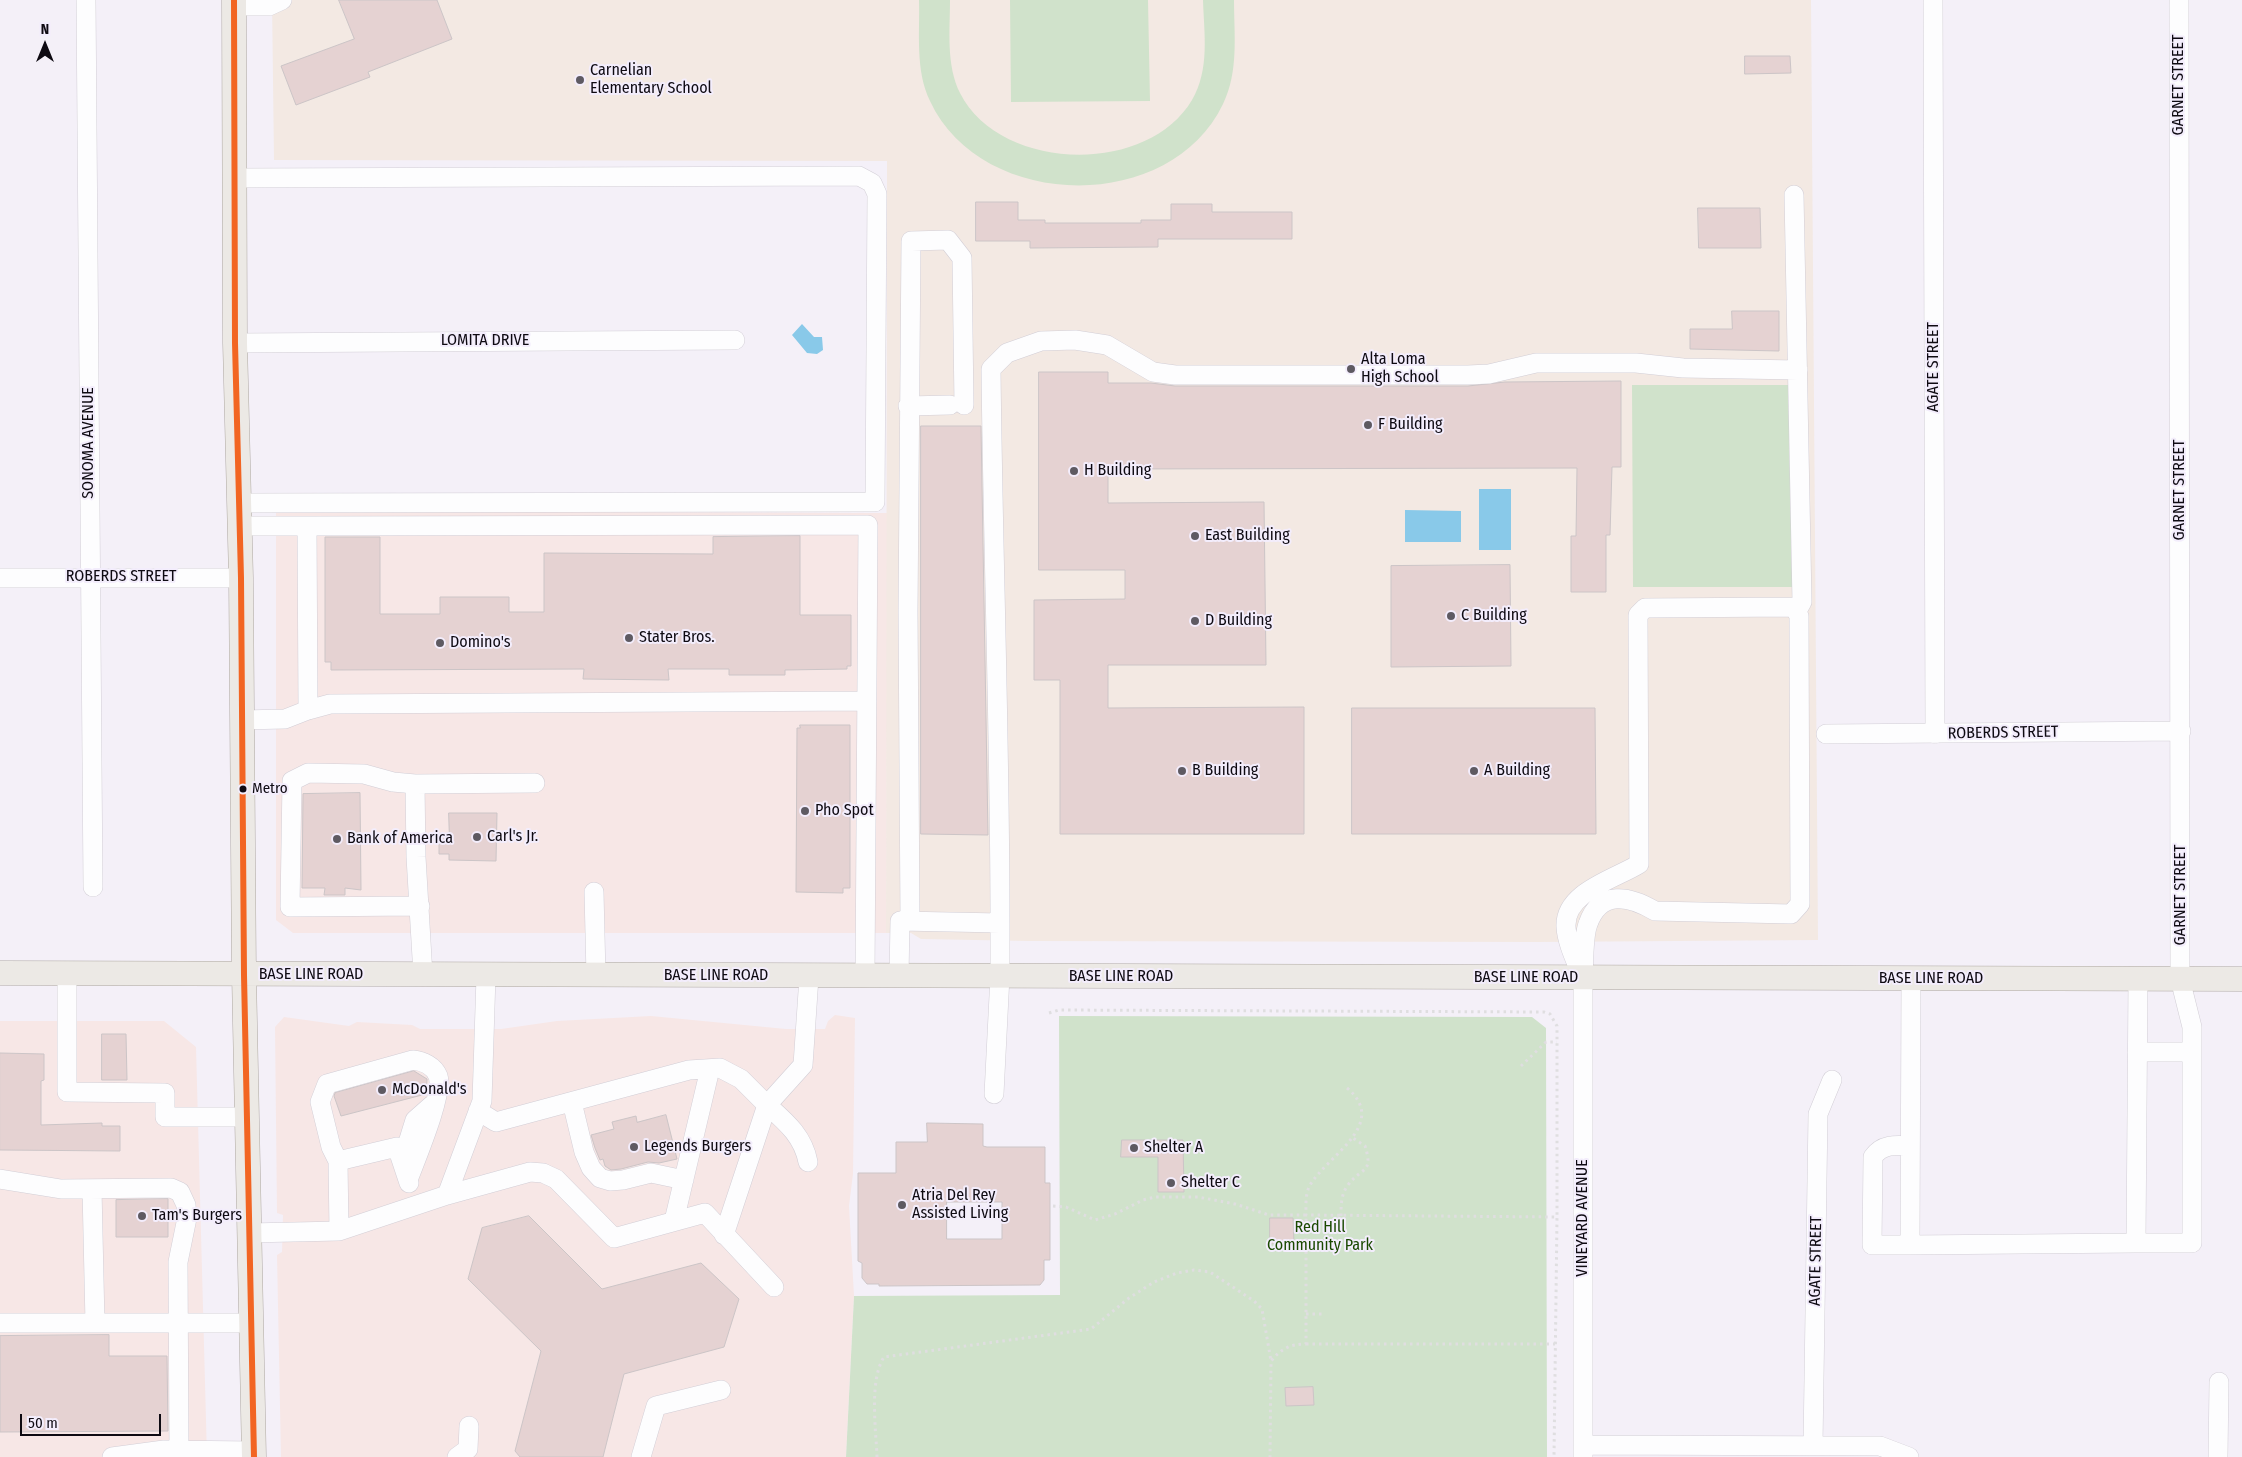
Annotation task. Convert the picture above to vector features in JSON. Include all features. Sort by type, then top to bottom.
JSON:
[{"type":"main road","points":[[234,3],[235,343],[240,515],[244,975],[254,1454]]},
{"type":"main road","name":"BASE LINE ROAD","points":[[0,973],[423,976],[2242,980]]},
{"type":"street","name":"SONOMA AVENUE","points":[[86,0],[93,887]]},
{"type":"street","points":[[234,3],[269,6],[282,0]]},
{"type":"street","name":"AGATE STREET","points":[[1933,0],[1935,734]]},
{"type":"street","name":"GARNET STREET","points":[[2136,1243],[2192,1243],[2191,1020],[2180,979],[2179,0]]},
{"type":"street","points":[[235,178],[859,176],[872,184],[877,194],[875,502],[240,515]]},
{"type":"street","points":[[1794,195],[1802,602],[1797,611]]},
{"type":"street","points":[[908,406],[957,405],[962,258],[948,240],[910,241],[908,406],[910,922]]},
{"type":"street","name":"LOMITA DRIVE","points":[[235,343],[736,340]]},
{"type":"street","points":[[994,1094],[1000,976],[1000,807],[991,369],[1007,353],[1041,341],[1075,340],[1107,345],[1153,372],[1175,375],[1468,375],[1489,374],[1536,363],[1636,363],[1683,368],[1798,370]]},
{"type":"street","points":[[240,515],[307,526],[868,524],[865,977]]},
{"type":"street","points":[[307,526],[308,710]]},
{"type":"street","name":"ROBERDS STREET","points":[[0,578],[241,578]]},
{"type":"street","points":[[1794,607],[1797,611],[1799,625],[1800,904],[1790,914],[1781,914],[1655,911],[1640,902],[1626,898],[1609,900],[1594,911],[1587,926],[1582,979],[1566,929],[1567,912],[1580,896],[1594,886],[1620,876],[1640,864],[1638,615],[1646,608],[1794,607]]},
{"type":"street","points":[[242,720],[285,719],[330,704],[868,701]]},
{"type":"street","name":"ROBERDS STREET","points":[[1826,734],[2181,731]]},
{"type":"street","points":[[420,906],[290,907],[292,781],[308,773],[364,774],[393,782],[415,784],[534,783]]},
{"type":"street","points":[[415,784],[416,856],[423,976]]},
{"type":"street","points":[[594,892],[596,976]]},
{"type":"street","points":[[898,977],[900,922],[1000,923]]},
{"type":"street","points":[[67,973],[67,1092],[165,1093],[165,1117],[247,1117]]},
{"type":"street","points":[[447,1195],[482,1101],[486,976]]},
{"type":"street","points":[[724,1235],[767,1105],[803,1065],[808,977]]},
{"type":"street","name":"VINEYARD AVENUE","points":[[1582,979],[1583,1451]]},
{"type":"street","points":[[1910,1245],[1911,979]]},
{"type":"street","points":[[1910,1146],[1892,1145],[1879,1149],[1873,1157],[1872,1245],[2136,1243],[2138,980]]},
{"type":"street","points":[[2137,1052],[2192,1052]]},
{"type":"street","points":[[339,1231],[338,1161],[331,1147],[320,1102],[326,1084],[413,1060],[423,1061],[438,1076],[439,1087],[436,1101],[408,1180]]},
{"type":"street","points":[[478,1111],[496,1122],[689,1070],[720,1068],[741,1079],[795,1133],[805,1146],[808,1162]]},
{"type":"street","points":[[674,1221],[710,1069]]},
{"type":"street","name":"AGATE STREET","points":[[1813,1445],[1818,1114],[1832,1080]]},
{"type":"street","points":[[402,1162],[415,1120],[436,1101]]},
{"type":"street","points":[[572,1102],[584,1152],[591,1168],[600,1178],[610,1181],[623,1180],[651,1174],[684,1180]]},
{"type":"street","points":[[338,1161],[398,1147],[408,1180],[413,1206]]},
{"type":"street","points":[[249,1233],[339,1231],[447,1195],[530,1172],[543,1172],[556,1179],[614,1238],[705,1213],[774,1287]]},
{"type":"street","points":[[0,1179],[61,1190],[171,1188],[180,1192],[186,1204],[187,1218],[178,1262],[180,1323],[178,1451]]},
{"type":"street","points":[[92,1189],[94,1323]]},
{"type":"street","points":[[0,1323],[251,1323]]},
{"type":"street","points":[[2218,1382],[2218,1457]]},
{"type":"street","points":[[641,1457],[656,1406],[721,1390]]},
{"type":"street","points":[[466,1454],[469,1426]]},
{"type":"street","points":[[1583,1451],[1813,1445],[1880,1446],[1909,1457]]},
{"type":"street","points":[[112,1457],[164,1450],[254,1454]]},
{"type":"path","points":[[1049,1013],[1058,1010],[1544,1012],[1550,1014],[1558,1026],[1554,1457]]},
{"type":"path","points":[[1521,1066],[1546,1042],[1558,1042]]},
{"type":"path","points":[[1306,1344],[1306,1197],[1309,1186],[1329,1161],[1353,1138],[1360,1125],[1361,1108],[1353,1093],[1347,1088]]},
{"type":"path","points":[[1341,1216],[1344,1193],[1349,1183],[1366,1171],[1368,1164],[1365,1146],[1353,1138]]},
{"type":"path","points":[[1052,1206],[1066,1207],[1095,1220],[1115,1214],[1143,1200],[1154,1197],[1198,1197],[1236,1204],[1269,1215],[1557,1217]]},
{"type":"path","points":[[877,1457],[876,1389],[878,1366],[884,1357],[1091,1329],[1129,1298],[1154,1282],[1177,1273],[1194,1270],[1210,1272],[1254,1300],[1262,1309],[1271,1361],[1270,1457]]},
{"type":"path","points":[[1306,1314],[1324,1314]]},
{"type":"path","points":[[1271,1361],[1279,1351],[1290,1345],[1306,1344],[1555,1344]]},
{"type":"shaded area","name":"Alta Loma High School","points":[[272,0],[1811,0],[1818,940],[1537,942],[1029,941],[921,939],[911,933],[886,933],[887,161],[274,160]]},
{"type":"shaded area","points":[[276,511],[888,513],[886,933],[293,933],[276,920]]},
{"type":"shaded area","points":[[835,1015],[855,1018],[853,1174],[849,1206],[854,1296],[846,1457],[281,1457],[277,1255],[282,1252],[283,1215],[277,1213],[275,1027],[284,1017],[349,1026],[357,1022],[412,1025],[420,1029],[501,1029],[557,1021],[651,1016],[786,1029],[825,1029],[828,1021]]},
{"type":"shaded area","points":[[0,1021],[164,1021],[196,1047],[207,1457],[0,1457]]},
{"type":"green space","points":[[919,0],[950,0],[950,47],[953,71],[960,93],[980,119],[1007,138],[1039,150],[1074,155],[1109,152],[1142,142],[1171,125],[1192,100],[1198,88],[1205,51],[1203,0],[1234,0],[1234,66],[1228,91],[1223,104],[1197,140],[1162,166],[1120,181],[1076,185],[1031,180],[990,163],[955,137],[930,101],[925,89],[920,64]]},
{"type":"green space","points":[[1010,0],[1148,0],[1150,101],[1011,102]]},
{"type":"green space","points":[[1632,385],[1793,385],[1793,587],[1633,587]]},
{"type":"green space","name":"Red Hill Community Park","points":[[1059,1016],[1532,1017],[1546,1028],[1547,1457],[846,1457],[854,1296],[1060,1295]]},
{"type":"water","points":[[802,324],[814,337],[822,337],[823,350],[817,354],[807,353],[792,335]]},
{"type":"water","points":[[1479,489],[1511,489],[1511,550],[1479,550]]},
{"type":"water","points":[[1405,510],[1461,511],[1461,542],[1405,542]]},
{"type":"building","points":[[339,0],[437,0],[452,39],[368,72],[370,77],[296,105],[281,66],[354,39]]},
{"type":"building","points":[[1745,56],[1790,56],[1791,73],[1745,74]]},
{"type":"building","points":[[976,202],[1018,202],[1018,220],[1045,220],[1045,223],[1141,223],[1141,220],[1171,220],[1171,204],[1212,204],[1212,212],[1292,212],[1292,239],[1158,239],[1158,247],[1030,248],[1030,241],[976,241]]},
{"type":"building","points":[[1698,208],[1760,208],[1761,248],[1699,248]]},
{"type":"building","points":[[1732,311],[1779,311],[1779,351],[1690,349],[1690,329],[1732,329]]},
{"type":"building","points":[[1039,372],[1108,372],[1108,383],[1151,383],[1175,386],[1468,386],[1505,382],[1621,381],[1621,467],[1612,467],[1610,535],[1606,535],[1606,592],[1571,592],[1571,536],[1576,536],[1577,468],[1108,469],[1108,503],[1264,502],[1266,665],[1108,665],[1108,708],[1304,707],[1304,834],[1060,834],[1060,680],[1034,680],[1034,600],[1125,599],[1125,570],[1039,570]]},
{"type":"building","points":[[921,426],[981,426],[988,835],[921,834]]},
{"type":"building","points":[[800,536],[800,615],[851,615],[851,666],[847,666],[847,669],[785,670],[785,675],[729,675],[729,669],[668,669],[669,680],[583,679],[584,669],[331,670],[331,662],[325,662],[325,537],[380,537],[380,614],[440,614],[440,597],[509,597],[509,612],[544,612],[544,553],[713,554],[713,537]]},
{"type":"building","name":"C Building","points":[[1510,565],[1511,666],[1391,667],[1391,566]]},
{"type":"building","name":"A Building","points":[[1352,708],[1595,708],[1596,834],[1352,834]]},
{"type":"building","points":[[800,725],[850,725],[850,888],[843,888],[843,893],[796,892],[797,728],[800,728]]},
{"type":"building","points":[[360,793],[361,890],[345,888],[345,895],[324,895],[325,888],[302,888],[303,794]]},
{"type":"building","points":[[449,813],[497,813],[496,861],[449,860],[449,854],[439,854],[439,836],[449,836]]},
{"type":"building","points":[[102,1034],[126,1034],[127,1080],[102,1080]]},
{"type":"building","points":[[0,1053],[44,1054],[44,1080],[41,1081],[41,1125],[102,1123],[102,1126],[120,1126],[120,1151],[0,1150]]},
{"type":"building","name":"McDonald's","points":[[414,1071],[427,1079],[426,1094],[341,1116],[334,1096],[335,1093]]},
{"type":"building","name":"Legends Burgers","points":[[666,1115],[677,1159],[659,1163],[648,1162],[611,1170],[605,1166],[603,1159],[600,1160],[591,1135],[614,1129],[612,1122],[636,1116],[637,1122]]},
{"type":"building","name":"Atria Del Rey Assisted Living","points":[[927,1123],[983,1124],[983,1146],[1045,1147],[1045,1183],[1050,1183],[1050,1260],[1044,1260],[1044,1280],[1040,1285],[879,1286],[879,1284],[867,1284],[862,1278],[862,1263],[858,1261],[858,1173],[896,1173],[896,1142],[927,1142]],"holes":[[[947,1202],[1002,1202],[1002,1239],[947,1239]]]},
{"type":"building","points":[[1122,1140],[1183,1140],[1184,1192],[1158,1192],[1158,1157],[1121,1157]]},
{"type":"building","name":"Tam's Burgers","points":[[168,1199],[168,1237],[116,1237],[116,1200]]},
{"type":"building","points":[[529,1216],[602,1289],[701,1263],[739,1299],[724,1347],[624,1374],[603,1457],[520,1457],[515,1451],[541,1351],[468,1279],[482,1228]]},
{"type":"building","points":[[1270,1218],[1293,1218],[1294,1243],[1270,1244]]},
{"type":"building","points":[[109,1335],[109,1356],[167,1356],[168,1431],[0,1432],[0,1336]]},
{"type":"building","points":[[1313,1387],[1314,1405],[1286,1406],[1285,1388]]},
{"type":"transit line","points":[[234,0],[235,343],[241,578],[244,975],[254,1457]]},
{"type":"place","name":"Carnelian Elementary School","points":[[580,80]]},
{"type":"place","name":"Alta Loma High School","points":[[1351,369]]},
{"type":"place","name":"F Building","points":[[1368,425]]},
{"type":"place","name":"H Building","points":[[1074,471]]},
{"type":"place","name":"East Building","points":[[1195,536]]},
{"type":"place","name":"C Building","points":[[1451,616]]},
{"type":"place","name":"D Building","points":[[1195,621]]},
{"type":"place","name":"Stater Bros.","points":[[629,638]]},
{"type":"place","name":"Domino's","points":[[440,643]]},
{"type":"place","name":"B Building","points":[[1182,771]]},
{"type":"place","name":"A Building","points":[[1474,771]]},
{"type":"place","name":"Metro","points":[[243,789]]},
{"type":"place","name":"Pho Spot","points":[[805,811]]},
{"type":"place","name":"Carl's Jr.","points":[[477,837]]},
{"type":"place","name":"Bank of America","points":[[337,839]]},
{"type":"place","name":"McDonald's","points":[[382,1090]]},
{"type":"place","name":"Legends Burgers","points":[[634,1147]]},
{"type":"place","name":"Shelter A","points":[[1134,1148]]},
{"type":"place","name":"Shelter C","points":[[1171,1183]]},
{"type":"place","name":"Atria Del Rey Assisted Living","points":[[902,1205]]},
{"type":"place","name":"Tam's Burgers","points":[[142,1216]]}]
